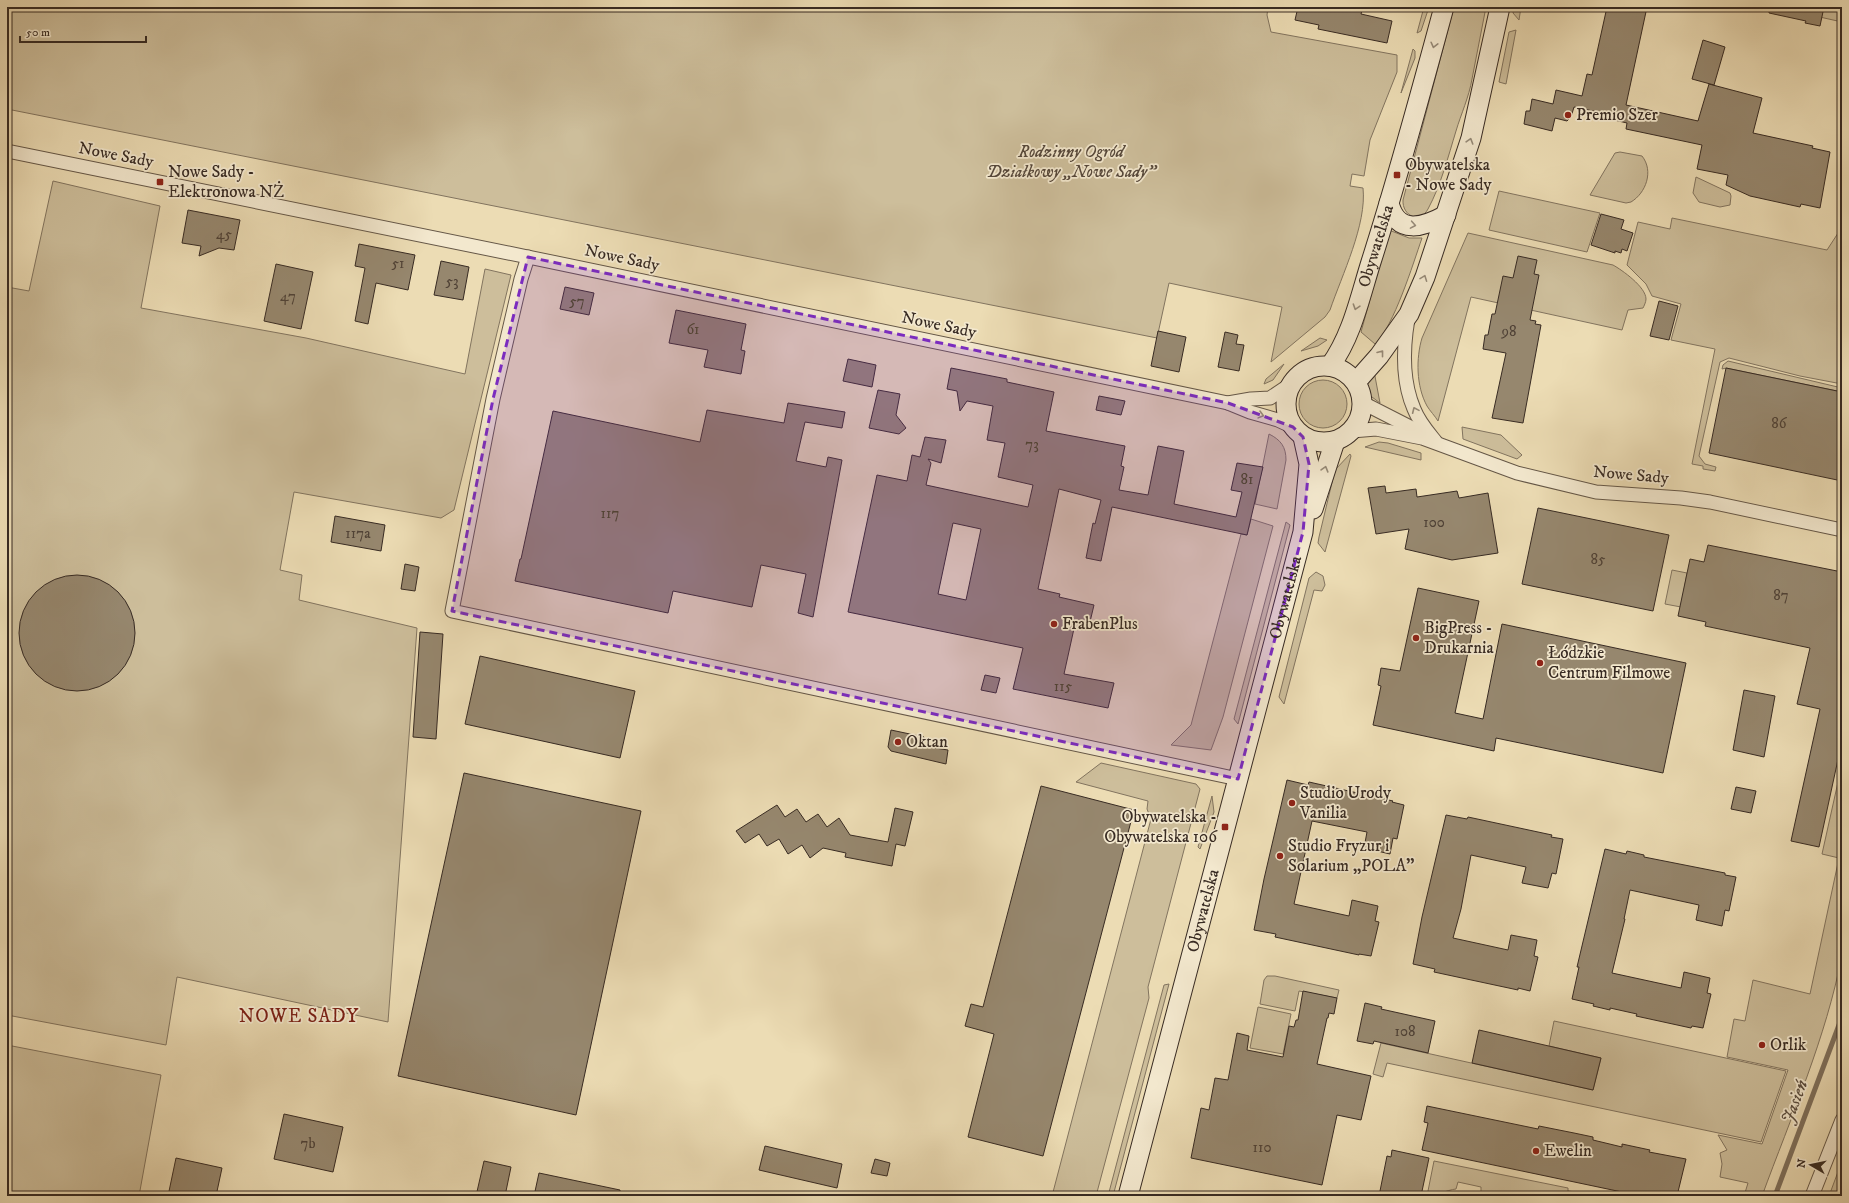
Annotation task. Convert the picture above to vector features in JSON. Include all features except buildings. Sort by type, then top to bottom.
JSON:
[{"type":"main road","name":"Obywatelska","points":[[1330,366],[1340,353],[1350,328],[1389,203],[1444,7]]},
{"type":"main road","points":[[1356,382],[1379,356],[1409,314],[1425,277],[1471,138],[1500,7]]},
{"type":"main road","points":[[1389,203],[1396,218],[1412,226],[1423,226],[1446,215]]},
{"type":"main road","points":[[1319,366],[1330,366],[1341,369],[1356,382],[1363,403],[1361,415],[1352,431],[1335,441],[1324,443],[1313,441],[1298,432],[1287,417],[1285,406],[1286,394],[1298,375],[1308,369],[1319,366]]},
{"type":"main road","name":"Obywatelska","points":[[1298,432],[1309,464],[1304,532]]},
{"type":"main road","name":"Obywatelska","points":[[1128,1196],[1304,532],[1317,500],[1335,441]]},
{"type":"street","name":"Nowe Sady","points":[[7,151],[528,257],[1228,403],[1250,412],[1278,420],[1298,432]]},
{"type":"street","points":[[528,257],[521,278],[493,399],[452,611],[1238,779]]},
{"type":"street","points":[[1409,314],[1404,348],[1406,378],[1414,409],[1436,442]]},
{"type":"street","name":"Nowe Sady","points":[[1228,403],[1251,399],[1270,398],[1291,384]]},
{"type":"street","name":"Nowe Sady","points":[[1363,403],[1412,428],[1422,438]]},
{"type":"street","name":"Nowe Sady","points":[[1352,431],[1376,429],[1422,438],[1517,473],[1596,492],[1682,498],[1710,502],[1842,530]]},
{"type":"street","points":[[1812,1196],[1842,1120]]},
{"type":"highlighted area","points":[[528,257],[1228,403],[1293,427],[1303,437],[1309,464],[1303,532],[1238,779],[452,611],[493,399]]},
{"type":"green space","name":"Rodzinny Ogród Działkowy „Nowe Sady”","points":[[7,7],[1268,7],[1267,15],[1271,32],[1397,55],[1397,72],[1370,140],[1364,176],[1352,174],[1350,186],[1363,188],[1361,217],[1352,249],[1330,310],[1325,317],[1271,362],[1282,307],[1169,283],[1157,338],[7,109]]},
{"type":"green space","points":[[1424,7],[1429,7],[1421,31],[1417,33]]},
{"type":"green space","points":[[1454,7],[1486,7],[1471,86],[1444,171],[1437,190],[1425,214],[1416,217],[1408,214],[1403,206],[1403,200]]},
{"type":"green space","points":[[1514,7],[1521,7],[1519,20],[1513,13]]},
{"type":"green space","points":[[1775,7],[1842,7],[1842,22]]},
{"type":"green space","points":[[1516,30],[1506,84],[1499,82],[1509,32]]},
{"type":"green space","points":[[1413,49],[1415,51],[1415,58],[1401,93]]},
{"type":"green space","points":[[1620,152],[1642,156],[1646,162],[1648,175],[1647,181],[1641,193],[1631,202],[1626,203],[1590,195],[1615,153]]},
{"type":"green space","points":[[1696,177],[1730,193],[1730,205],[1720,207],[1699,202],[1693,193]]},
{"type":"green space","points":[[53,181],[160,206],[141,308],[306,338],[465,374],[485,269],[511,275],[454,510],[441,518],[294,492],[280,570],[302,575],[299,600],[417,628],[388,1022],[177,977],[166,1045],[7,1015],[7,287],[29,291]]},
{"type":"green space","points":[[1499,191],[1600,213],[1587,252],[1489,230]]},
{"type":"green space","points":[[1672,218],[1827,250],[1842,227],[1842,384],[1800,376],[1729,358],[1720,362],[1699,456],[1705,464],[1716,467],[1715,471],[1703,469],[1703,466],[1692,464],[1715,349],[1671,340],[1681,304],[1652,296],[1646,284],[1627,265],[1638,222],[1670,229]]},
{"type":"green space","points":[[1389,230],[1409,238],[1422,238],[1396,309],[1389,324],[1375,344],[1361,332]]},
{"type":"green space","points":[[1468,233],[1613,265],[1638,284],[1645,294],[1645,304],[1643,308],[1628,310],[1622,330],[1471,297],[1438,421],[1427,406],[1421,390],[1418,372],[1420,346],[1422,338]]},
{"type":"green space","points":[[1320,338],[1327,340],[1318,346],[1301,351]]},
{"type":"green space","points":[[1728,361],[1842,388],[1842,392],[1726,368],[1722,369],[1723,365]]},
{"type":"green space","points":[[1284,364],[1273,380],[1264,384],[1266,379]]},
{"type":"green space","points":[[1374,371],[1380,403],[1368,394],[1365,388]]},
{"type":"green space","points":[[1323,380],[1332,382],[1340,387],[1345,395],[1347,404],[1345,413],[1340,421],[1332,426],[1323,428],[1314,426],[1306,421],[1301,413],[1299,404],[1301,395],[1306,387],[1314,382]]},
{"type":"green space","points":[[1462,427],[1501,435],[1522,455],[1517,459],[1463,439]]},
{"type":"green space","points":[[1269,434],[1280,441],[1286,455],[1277,509],[1255,504]]},
{"type":"green space","points":[[1379,442],[1388,443],[1421,453],[1421,460],[1365,447]]},
{"type":"green space","points":[[1350,454],[1351,456],[1325,552],[1318,543],[1335,470]]},
{"type":"green space","points":[[1251,519],[1273,526],[1223,717],[1211,750],[1171,745],[1191,725],[1241,534],[1247,535]]},
{"type":"green space","points":[[1286,522],[1290,525],[1238,724],[1234,719]]},
{"type":"green space","points":[[1672,570],[1687,573],[1681,607],[1665,604]]},
{"type":"green space","points":[[1316,572],[1323,576],[1325,585],[1322,591],[1314,590],[1284,704],[1279,697],[1309,578]]},
{"type":"green space","points":[[1101,763],[1196,784],[1200,789],[1148,987],[1149,998],[1096,1196],[1052,1196],[1151,819],[1147,809],[1148,801],[1076,782]]},
{"type":"green space","points":[[1842,764],[1842,955],[1835,986],[1827,1017],[1807,1077],[1762,1196],[1744,1196],[1748,1183],[1720,1177],[1722,1164],[1720,1153],[1727,1150],[1718,1135],[1762,1144],[1788,1070],[1727,1057],[1734,1019],[1745,1021],[1753,980],[1810,994],[1839,858],[1822,854]]},
{"type":"green space","points":[[1212,796],[1214,812],[1200,849],[1198,847]]},
{"type":"green space","points":[[1267,976],[1275,976],[1339,990],[1337,998],[1299,991],[1295,1011],[1260,1004],[1264,980]]},
{"type":"green space","points":[[1169,984],[1113,1196],[1108,1196],[1164,985]]},
{"type":"green space","points":[[1258,1007],[1291,1014],[1283,1054],[1250,1048]]},
{"type":"green space","points":[[1554,1021],[1786,1071],[1761,1142],[1387,1063],[1383,1077],[1373,1074],[1381,1043],[1593,1090],[1601,1058],[1549,1046]]},
{"type":"green space","points":[[7,1045],[161,1075],[139,1196],[7,1196]]},
{"type":"green space","points":[[1434,1161],[1568,1188],[1568,1191],[1576,1192],[1575,1196],[1487,1196],[1481,1193],[1481,1187],[1458,1182],[1456,1189],[1427,1196]]},
{"type":"green space","points":[[1842,1161],[1842,1196],[1829,1196]]},
{"type":"water","points":[[77,587],[95,591],[104,595],[111,601],[117,608],[121,617],[125,635],[121,653],[117,662],[111,669],[104,675],[95,679],[77,683],[59,679],[50,675],[43,669],[37,662],[33,653],[29,635],[33,617],[37,608],[43,601],[50,595],[59,591]]},
{"type":"waterway","name":"Jasień","points":[[1775,1196],[1842,1017]]},
{"type":"place","name":"Premio Szer","points":[[1568,115]]},
{"type":"place","name":"Obywatelska - Nowe Sady","points":[[1397,175]]},
{"type":"place","name":"Nowe Sady - Elektronowa NŻ","points":[[160,182]]},
{"type":"place","name":"FrabenPlus","points":[[1054,624]]},
{"type":"place","name":"BigPress - Drukarnia","points":[[1416,638]]},
{"type":"place","name":"Łódzkie Centrum Filmowe","points":[[1540,663]]},
{"type":"place","name":"Oktan","points":[[898,742]]},
{"type":"place","name":"Studio Urody Vanilia","points":[[1292,803]]},
{"type":"place","name":"Obywatelska - Obywatelska 106","points":[[1225,827]]},
{"type":"place","name":"Studio Fryzur i Solarium „POLA”","points":[[1280,856]]},
{"type":"place","name":"Orlik","points":[[1762,1045]]},
{"type":"place","name":"Ewelin","points":[[1536,1151]]},
{"type":"district","name":"NOWE SADY","points":[[299,1016]]}]
